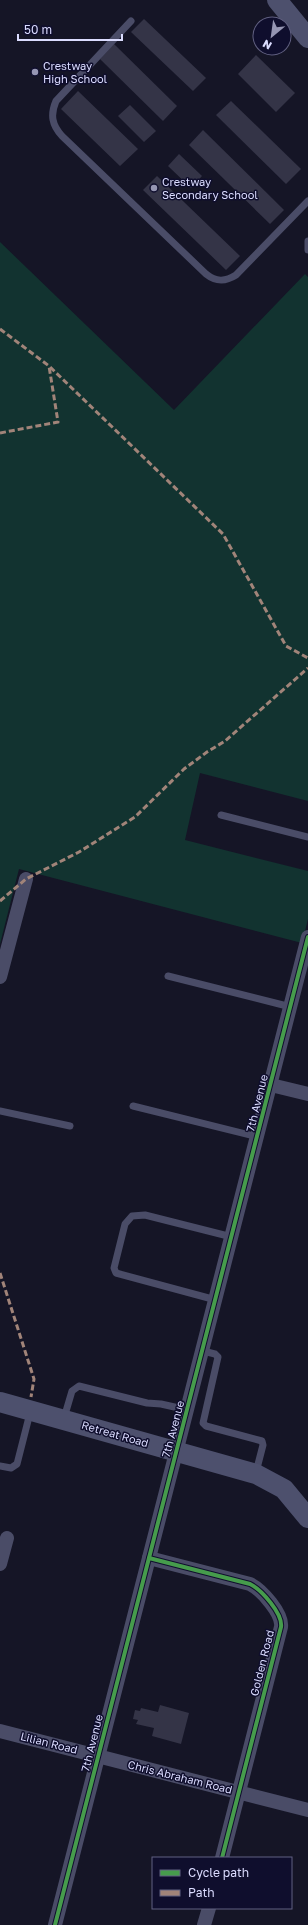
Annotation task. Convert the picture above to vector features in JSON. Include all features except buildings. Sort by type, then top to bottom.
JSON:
[{"type":"main road","points":[[276,0],[308,38]]},
{"type":"main road","name":"Retreat Road","points":[[0,1402],[256,1474],[284,1489],[308,1518]]},
{"type":"street","points":[[0,977],[26,880]]},
{"type":"street","name":"7th Avenue","points":[[55,1925],[308,937]]},
{"type":"street","points":[[271,1085],[308,1094]]},
{"type":"street","points":[[0,1564],[7,1538]]},
{"type":"street","name":"Golden Road","points":[[149,1558],[250,1584],[258,1589],[281,1618],[281,1627],[222,1857]]},
{"type":"street","name":"Lilian Road","points":[[0,1731],[98,1756]]},
{"type":"street","name":"Chris Abraham Road","points":[[98,1756],[308,1810]]},
{"type":"street","points":[[204,1925],[209,1909]]},
{"type":"lane","points":[[131,21],[56,101],[52,118],[55,127],[62,136],[206,274],[215,280],[227,280],[236,275],[308,201]]},
{"type":"lane","points":[[308,241],[308,250]]},
{"type":"lane","points":[[221,815],[308,837]]},
{"type":"lane","points":[[168,976],[291,1007]]},
{"type":"lane","points":[[133,1106],[258,1137]]},
{"type":"lane","points":[[0,1111],[70,1126]]},
{"type":"lane","points":[[216,1300],[116,1272],[114,1268],[125,1224],[132,1216],[145,1215],[232,1237]]},
{"type":"lane","points":[[203,1351],[216,1354],[218,1357],[203,1423],[206,1426],[262,1441],[264,1445],[256,1474]]},
{"type":"lane","points":[[63,1420],[72,1391],[79,1386],[146,1403],[161,1404],[188,1410]]},
{"type":"lane","points":[[0,1466],[11,1468],[17,1464],[31,1410]]},
{"type":"green space","points":[[0,242],[174,410],[305,274],[308,277],[308,801],[200,773],[185,840],[308,871],[308,919],[302,943],[19,869],[0,944]]},
{"type":"marked path","points":[[0,329],[49,366],[223,534],[286,646],[308,658]]},
{"type":"marked path","points":[[0,433],[58,422],[49,366]]},
{"type":"marked path","points":[[0,901],[26,879],[79,852],[135,817],[184,769],[225,741],[308,668]]},
{"type":"marked path","points":[[0,1273],[34,1379],[31,1397]]},
{"type":"cycle path","points":[[55,1925],[308,937]]},
{"type":"cycle path","points":[[149,1558],[250,1584],[260,1591],[271,1603],[281,1622],[281,1627],[222,1857]]},
{"type":"place","name":"Crestway High School","points":[[35,72]]},
{"type":"place","name":"Crestway Secondary School","points":[[154,188]]}]
